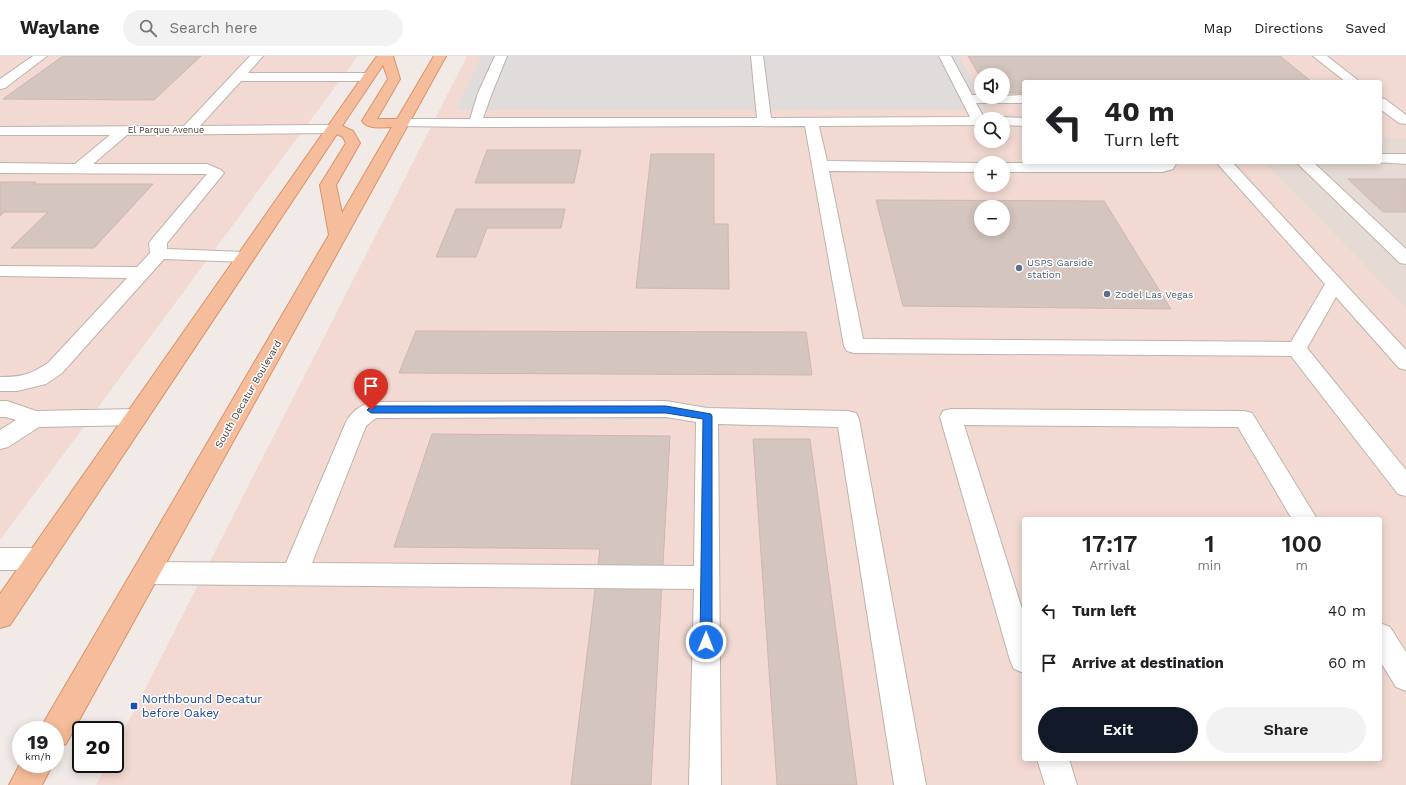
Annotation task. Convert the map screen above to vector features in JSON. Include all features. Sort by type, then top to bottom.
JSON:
[{"type":"main road","points":[[0,616],[383,56]]},
{"type":"main road","points":[[387,56],[394,79],[369,120],[372,123],[402,123]]},
{"type":"main road","name":"South Decatur Boulevard","points":[[62,721],[440,56]]},
{"type":"main road","points":[[333,129],[345,131],[351,135],[353,143],[328,185],[338,236]]},
{"type":"main road","points":[[25,785],[32,773]]},
{"type":"street","points":[[0,85],[41,56]]},
{"type":"street","points":[[188,130],[258,56]]},
{"type":"street","points":[[475,123],[485,93],[501,56]]},
{"type":"street","points":[[758,56],[764,121]]},
{"type":"street","points":[[945,56],[975,112]]},
{"type":"street","points":[[1319,56],[1351,80]]},
{"type":"street","points":[[239,77],[368,77]]},
{"type":"street","points":[[967,99],[1022,99]]},
{"type":"street","points":[[1382,103],[1405,120]]},
{"type":"street","points":[[1382,120],[1405,120]]},
{"type":"street","points":[[402,123],[974,121]]},
{"type":"street","points":[[1010,121],[1022,122]]},
{"type":"street","points":[[811,122],[854,346],[1297,349]]},
{"type":"street","name":"El Parque Avenue","points":[[0,131],[333,129]]},
{"type":"street","points":[[79,168],[124,130]]},
{"type":"street","points":[[1382,159],[1406,159]]},
{"type":"street","points":[[1010,167],[1162,168],[1168,166],[1168,164]]},
{"type":"street","points":[[1226,164],[1406,363]]},
{"type":"street","points":[[1306,164],[1406,259]]},
{"type":"street","points":[[820,166],[974,167]]},
{"type":"street","points":[[0,168],[207,169],[216,173],[158,243],[159,254],[55,368],[39,379],[17,384],[0,384]]},
{"type":"street","points":[[159,254],[246,257]]},
{"type":"street","points":[[0,271],[142,273]]},
{"type":"street","points":[[1297,349],[1334,284]]},
{"type":"street","points":[[1297,349],[1406,487]]},
{"type":"street","points":[[0,409],[7,409],[35,419],[136,417]]},
{"type":"street","points":[[294,575],[357,422],[371,410],[666,409],[707,416],[848,419],[910,785]]},
{"type":"street","points":[[705,785],[707,416]]},
{"type":"street","points":[[1022,653],[951,417],[1244,419],[1304,517]]},
{"type":"street","points":[[0,441],[35,419]]},
{"type":"street","points":[[0,560],[39,559]]},
{"type":"street","points":[[146,573],[707,578]]},
{"type":"street","points":[[1382,639],[1406,676]]},
{"type":"street","points":[[1054,761],[1061,785]]},
{"type":"shaded area","points":[[0,56],[358,56],[0,540]]},
{"type":"shaded area","points":[[467,56],[1406,56],[1406,138],[1382,138],[1382,80],[1022,80],[1022,164],[1265,164],[1406,308],[1406,785],[96,785],[102,773],[124,773],[124,730]]},
{"type":"shaded area","points":[[481,56],[959,56],[974,83],[974,104],[986,104],[989,110],[456,110]]},
{"type":"shaded area","points":[[1382,138],[1406,138],[1406,308],[1265,164],[1382,164]]},
{"type":"building","points":[[63,56],[201,56],[154,100],[3,99]]},
{"type":"building","points":[[968,56],[1280,56],[1310,80],[1022,80],[1022,93],[1010,93],[1010,68],[975,68]]},
{"type":"building","points":[[487,150],[581,150],[574,183],[475,183]]},
{"type":"building","points":[[651,154],[714,154],[714,224],[728,224],[729,289],[636,288]]},
{"type":"building","points":[[1348,179],[1406,179],[1406,212],[1383,212]]},
{"type":"building","points":[[0,182],[36,182],[34,184],[153,184],[94,248],[11,248],[48,212],[4,212],[0,216]]},
{"type":"building","name":"USPS Garside station","points":[[876,200],[974,200],[974,236],[1010,236],[1010,201],[1104,201],[1171,309],[903,306]]},
{"type":"building","points":[[456,209],[565,209],[561,228],[487,228],[476,257],[436,257]]},
{"type":"building","points":[[416,331],[806,332],[812,375],[399,373]]},
{"type":"building","points":[[432,434],[670,436],[651,785],[571,785],[600,549],[394,547]]},
{"type":"building","points":[[753,439],[810,439],[857,785],[777,785]]},
{"type":"place","name":"USPS Garside station","points":[[1019,268]]},
{"type":"place","name":"Zodel Las Vegas","points":[[1107,294]]},
{"type":"place","name":"Northbound Decatur before Oakey","points":[[134,706]]},
{"type":"route","points":[[371,410],[666,409],[707,416],[706,642]]}]
